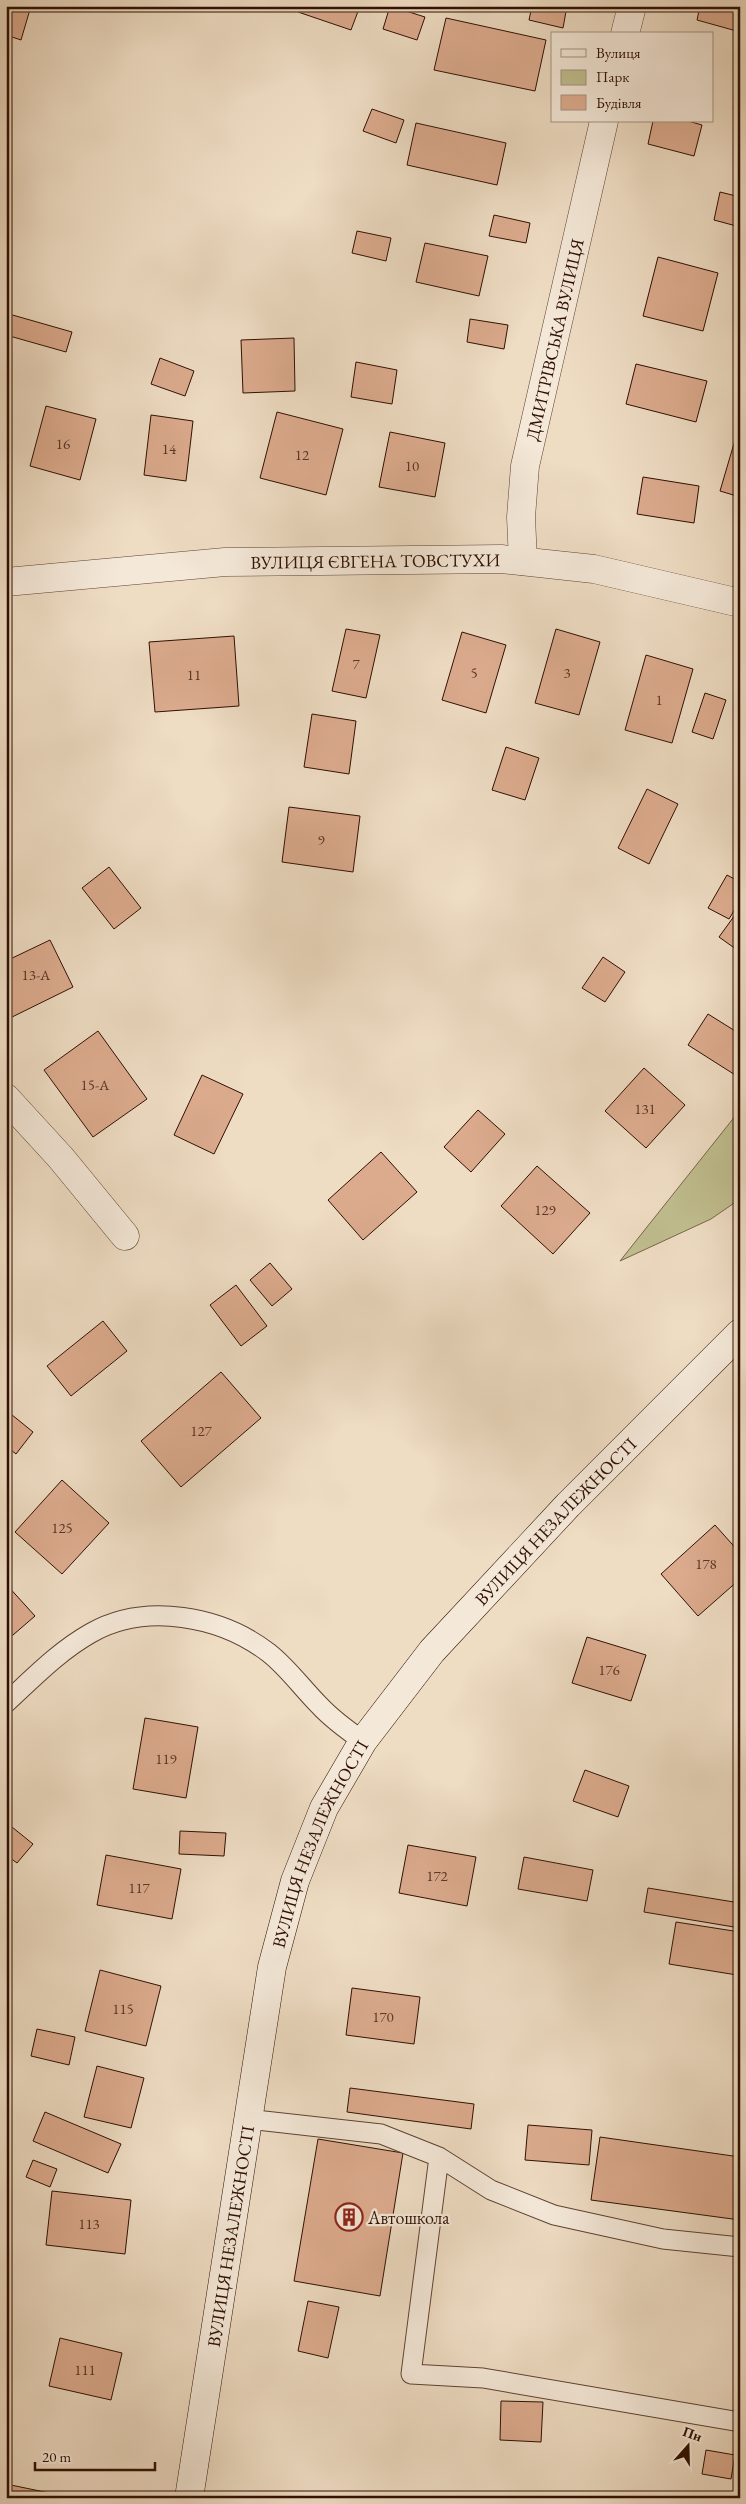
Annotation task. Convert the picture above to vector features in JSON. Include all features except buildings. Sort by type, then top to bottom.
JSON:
[{"type":"street","points":[[626,32],[632,6]]},
{"type":"street","name":"ДМИТРІВСЬКА ВУЛИЦЯ","points":[[523,561],[521,518],[526,466],[604,122]]},
{"type":"street","name":"ВУЛИЦЯ ЄВГЕНА ТОВСТУХИ","points":[[6,582],[225,562],[501,559],[594,569],[740,603]]},
{"type":"street","points":[[6,1098],[61,1158],[125,1236]]},
{"type":"street","name":"ВУЛИЦЯ НЕЗАЛЕЖНОСТІ","points":[[189,2498],[272,1968],[286,1908],[314,1829],[334,1788],[362,1741],[407,1681],[453,1627],[568,1505],[740,1332]]},
{"type":"lane","points":[[6,1703],[55,1658],[91,1632],[114,1622],[138,1617],[179,1617],[219,1626],[257,1644],[280,1662],[335,1720],[362,1741]]},
{"type":"lane","points":[[247,2119],[381,2134],[439,2157],[491,2190],[554,2215],[663,2239],[740,2247]]},
{"type":"lane","points":[[439,2157],[412,2374],[483,2378],[740,2422]]},
{"type":"green space","points":[[740,1110],[740,1199],[711,1219],[620,1261]]},
{"type":"place","name":"Автошкола","points":[[349,2217]]}]
